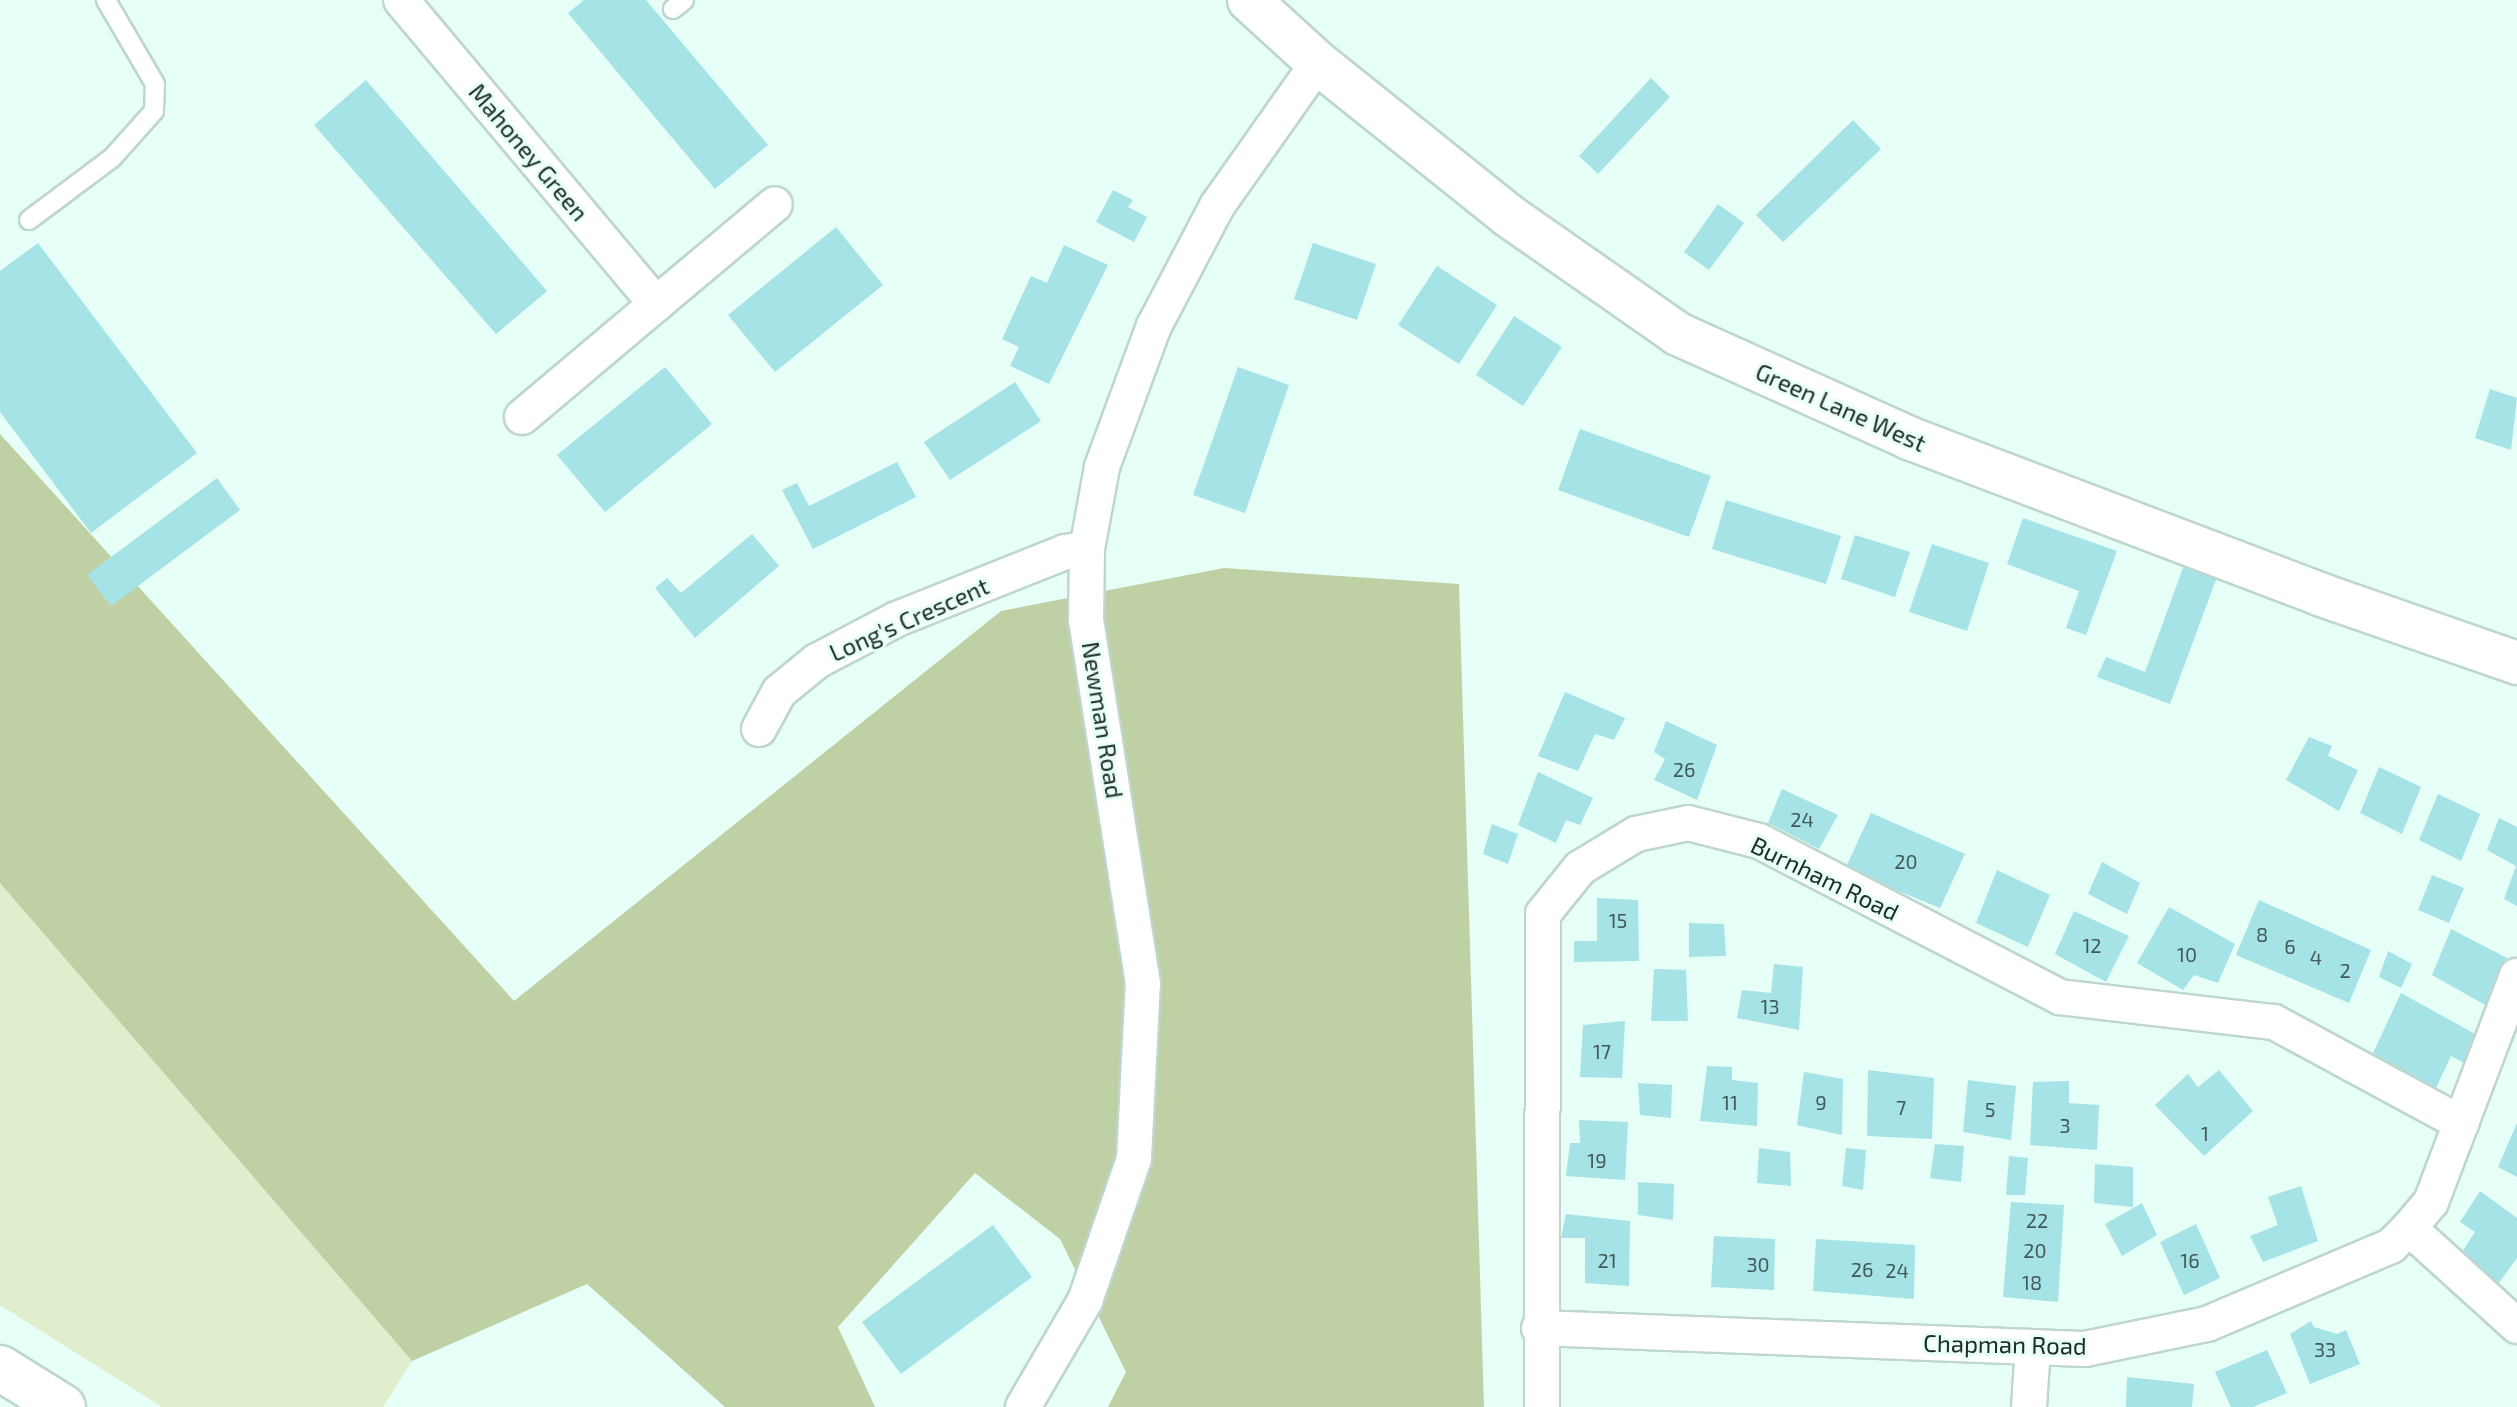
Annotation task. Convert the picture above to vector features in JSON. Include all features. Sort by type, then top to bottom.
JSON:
[{"type":"highway","points":[[0,1368],[63,1407]]},
{"type":"street","name":"Mahoney Green","points":[[401,0],[656,304]]},
{"type":"street","name":"Green Lane West","points":[[1249,0],[1318,63],[1509,216],[1678,334],[1909,438],[2322,595],[2517,663]]},
{"type":"street","name":"Newman Road","points":[[1023,1407],[1085,1301],[1134,1159],[1143,984],[1086,621],[1087,549],[1102,467],[1154,326],[1217,206],[1318,63]]},
{"type":"street","points":[[522,417],[775,204]]},
{"type":"street","name":"Long's Crescent","points":[[759,729],[779,692],[817,661],[897,619],[1065,552],[1087,549]]},
{"type":"street","name":"Burnham Road","points":[[1542,1407],[1539,1328],[1543,914],[1580,868],[1636,834],[1688,823],[1759,841],[2060,997],[2274,1022],[2461,1123]]},
{"type":"street","name":"Chapman Road","points":[[1539,1328],[2085,1349],[2207,1324],[2391,1246],[2409,1228],[2431,1202],[2517,976]]},
{"type":"street","points":[[2409,1228],[2517,1326]]},
{"type":"street","points":[[2029,1407],[2033,1347]]},
{"type":"lane","points":[[29,220],[112,158],[154,111],[155,84],[106,0]]},
{"type":"green space","points":[[0,434],[514,1001],[1001,611],[1224,568],[1459,584],[1484,1407],[1108,1407],[1126,1372],[1060,1239],[975,1173],[838,1327],[875,1407],[725,1407],[587,1284],[412,1361],[0,883]]},
{"type":"green space","points":[[0,883],[412,1361],[383,1407],[162,1407],[0,1305]]},
{"type":"building","points":[[584,0],[646,0],[768,145],[715,189],[568,13]]},
{"type":"building","points":[[1651,78],[1670,97],[1598,174],[1579,156]]},
{"type":"building","points":[[366,80],[547,291],[496,334],[314,125]]},
{"type":"building","points":[[1853,120],[1881,149],[1783,242],[1756,215]]},
{"type":"building","points":[[1113,190],[1133,200],[1128,207],[1147,217],[1134,242],[1096,222]]},
{"type":"building","points":[[1718,204],[1744,223],[1709,270],[1684,252]]},
{"type":"building","points":[[836,227],[883,285],[775,372],[728,315]]},
{"type":"building","points":[[38,243],[197,453],[91,533],[0,412],[0,271]]},
{"type":"building","points":[[1313,243],[1376,264],[1357,320],[1294,299]]},
{"type":"building","points":[[1064,245],[1108,265],[1049,384],[1010,366],[1019,347],[1002,339],[1031,276],[1047,283]]},
{"type":"building","points":[[1437,266],[1497,305],[1459,364],[1398,325]]},
{"type":"building","points":[[1514,316],[1562,347],[1523,406],[1476,375]]},
{"type":"building","points":[[665,367],[712,424],[605,512],[557,455]]},
{"type":"building","points":[[1238,367],[1289,385],[1245,513],[1193,495]]},
{"type":"building","points":[[1015,382],[1041,421],[950,480],[924,442]]},
{"type":"building","points":[[2490,389],[2517,398],[2511,450],[2475,438]]},
{"type":"building","points":[[1580,429],[1711,476],[1689,537],[1558,490]]},
{"type":"building","points":[[897,462],[916,497],[813,549],[782,490],[797,483],[809,506]]},
{"type":"building","points":[[217,478],[240,510],[111,606],[87,575]]},
{"type":"building","points":[[1726,500],[1841,536],[1826,584],[1712,549]]},
{"type":"building","points":[[2023,518],[2117,551],[2086,635],[2066,628],[2079,591],[2007,564]]},
{"type":"building","points":[[752,534],[779,566],[695,638],[655,588],[667,578],[681,593]]},
{"type":"building","points":[[1855,535],[1910,552],[1895,597],[1841,579]]},
{"type":"building","points":[[1932,544],[1989,563],[1967,631],[1909,612]]},
{"type":"building","points":[[2187,557],[2220,569],[2170,704],[2097,677],[2106,657],[2145,672]]},
{"type":"building","points":[[1565,692],[1625,718],[1614,740],[1595,734],[1578,771],[1538,756]]},
{"type":"building","points":[[1666,721],[1717,745],[1697,800],[1654,780],[1665,759],[1654,752]]},
{"type":"building","points":[[2309,737],[2332,746],[2328,756],[2358,770],[2339,811],[2286,780]]},
{"type":"building","points":[[2379,767],[2421,787],[2402,834],[2360,813]]},
{"type":"building","points":[[1538,772],[1593,798],[1580,825],[1566,820],[1556,843],[1518,825]]},
{"type":"building","points":[[1782,789],[1838,815],[1819,849],[1768,823]]},
{"type":"building","points":[[2438,794],[2480,814],[2461,861],[2419,840]]},
{"type":"building","points":[[1871,813],[1965,854],[1940,908],[1845,869]]},
{"type":"building","points":[[2499,818],[2517,827],[2517,906],[2504,899],[2516,866],[2487,850]]},
{"type":"building","points":[[1492,824],[1518,834],[1508,864],[1483,854]]},
{"type":"building","points":[[2102,862],[2140,883],[2127,914],[2088,894]]},
{"type":"building","points":[[1997,870],[2050,895],[2028,947],[1976,923]]},
{"type":"building","points":[[2432,875],[2464,888],[2449,923],[2418,910]]},
{"type":"building","points":[[1597,898],[1638,900],[1639,961],[1574,962],[1574,941],[1597,941]]},
{"type":"building","points":[[2259,900],[2371,950],[2349,1003],[2236,955]]},
{"type":"building","points":[[2169,907],[2235,944],[2218,983],[2194,975],[2183,990],[2137,963]]},
{"type":"building","points":[[2074,911],[2129,936],[2106,982],[2055,954]]},
{"type":"building","points":[[1689,923],[1724,924],[1726,956],[1689,957]]},
{"type":"building","points":[[2451,929],[2507,958],[2487,1006],[2432,975]]},
{"type":"building","points":[[2388,951],[2412,964],[2401,988],[2379,977]]},
{"type":"building","points":[[1774,964],[1803,967],[1799,1030],[1737,1018],[1742,990],[1771,993]]},
{"type":"building","points":[[1654,969],[1686,970],[1688,1021],[1651,1021]]},
{"type":"building","points":[[2401,993],[2477,1035],[2468,1065],[2451,1056],[2436,1088],[2373,1053]]},
{"type":"building","points":[[1625,1021],[1622,1078],[1580,1077],[1583,1025]]},
{"type":"building","points":[[1707,1066],[1732,1067],[1732,1080],[1758,1083],[1757,1126],[1700,1121]]},
{"type":"building","points":[[1868,1070],[1934,1078],[1932,1139],[1867,1136]]},
{"type":"building","points":[[2219,1070],[2253,1111],[2204,1156],[2155,1105],[2188,1074],[2198,1087]]},
{"type":"building","points":[[1804,1072],[1843,1079],[1842,1135],[1797,1125]]},
{"type":"building","points":[[1968,1080],[2016,1086],[2011,1140],[1963,1132]]},
{"type":"building","points":[[2069,1081],[2069,1103],[2099,1105],[2097,1150],[2030,1145],[2033,1082]]},
{"type":"building","points":[[1638,1083],[1672,1085],[1671,1118],[1640,1115]]},
{"type":"building","points":[[1579,1120],[1628,1122],[1625,1180],[1566,1176],[1570,1143],[1580,1143]]},
{"type":"building","points":[[2517,1123],[2517,1177],[2498,1167]]},
{"type":"building","points":[[1935,1144],[1964,1146],[1961,1182],[1930,1178]]},
{"type":"building","points":[[1759,1148],[1790,1152],[1791,1186],[1757,1183]]},
{"type":"building","points":[[1846,1148],[1866,1150],[1863,1190],[1842,1186]]},
{"type":"building","points":[[2009,1156],[2028,1158],[2025,1195],[2006,1195]]},
{"type":"building","points":[[2095,1164],[2133,1167],[2133,1207],[2094,1203]]},
{"type":"building","points":[[1638,1182],[1674,1184],[1673,1220],[1638,1215]]},
{"type":"building","points":[[2301,1186],[2318,1241],[2263,1262],[2250,1236],[2278,1225],[2268,1197]]},
{"type":"building","points":[[2480,1191],[2517,1218],[2517,1258],[2496,1287],[2458,1258],[2475,1232],[2460,1222]]},
{"type":"building","points":[[2011,1202],[2064,1205],[2058,1302],[2003,1297]]},
{"type":"building","points":[[2142,1203],[2157,1235],[2122,1256],[2105,1224]]},
{"type":"building","points":[[1566,1214],[1630,1221],[1629,1286],[1585,1283],[1585,1238],[1561,1238]]},
{"type":"building","points":[[2196,1224],[2220,1278],[2184,1295],[2160,1242]]},
{"type":"building","points":[[993,1225],[1032,1277],[901,1374],[862,1322]]},
{"type":"building","points":[[1714,1236],[1775,1239],[1774,1290],[1711,1287]]},
{"type":"building","points":[[1816,1239],[1915,1245],[1914,1299],[1813,1291]]},
{"type":"building","points":[[2311,1321],[2314,1327],[2337,1334],[2346,1330],[2360,1364],[2310,1384],[2290,1334]]},
{"type":"building","points":[[2267,1350],[2287,1393],[2253,1407],[2231,1407],[2215,1372]]},
{"type":"building","points":[[2127,1377],[2194,1384],[2192,1407],[2126,1407]]}]
